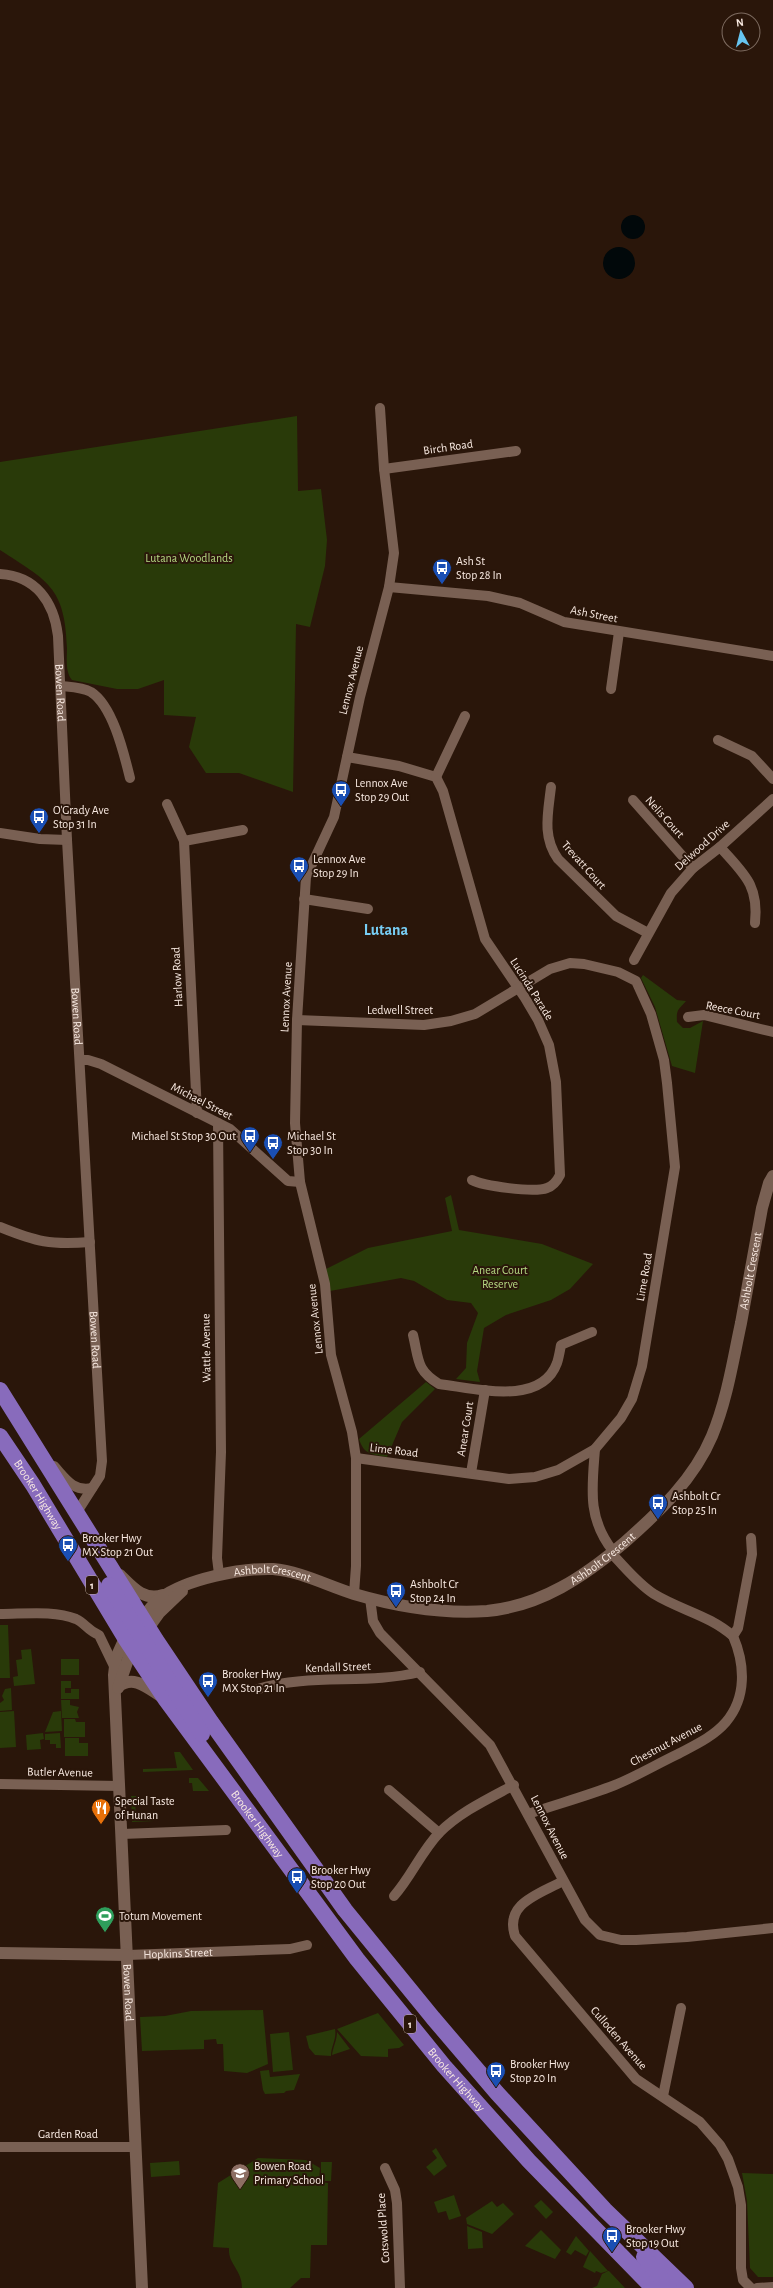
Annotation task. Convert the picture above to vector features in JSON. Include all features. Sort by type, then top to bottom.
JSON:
[{"type":"highway","name":"Brooker Highway","points":[[0,1390],[103,1556],[140,1633],[166,1700],[357,1959],[444,2066],[530,2161],[653,2288]]},
{"type":"highway","name":"Brooker Highway","points":[[0,1436],[32,1485],[140,1633],[184,1662],[196,1680],[218,1732],[345,1910],[423,2006],[497,2093],[628,2234],[686,2288]]},
{"type":"highway","points":[[77,1512],[75,1523],[80,1537],[196,1724],[233,1792]]},
{"type":"highway","name":"Brooker Highway","points":[[628,2234],[660,2280],[669,2288]]},
{"type":"street","name":"Lennox Avenue","points":[[354,1594],[356,1566],[356,1458],[352,1432],[331,1355],[325,1284],[300,1182],[295,1123],[297,1020],[306,877],[334,817],[360,697],[389,587],[394,553],[384,469],[380,408]]},
{"type":"street","name":"Birch Road","points":[[384,469],[516,451]]},
{"type":"street","name":"Bowen Road","points":[[0,574],[12,575],[30,583],[51,605],[56,619],[102,1461],[100,1476],[77,1512]]},
{"type":"street","name":"Ash Street","points":[[389,587],[488,596],[520,603],[564,622],[773,656]]},
{"type":"street","points":[[611,689],[619,632]]},
{"type":"street","points":[[60,686],[90,692],[105,707],[123,750],[130,778]]},
{"type":"street","points":[[346,757],[399,766],[436,777],[465,716]]},
{"type":"street","points":[[718,740],[752,756],[773,779]]},
{"type":"street","name":"Lucinda Parade","points":[[436,777],[443,791],[486,939],[538,1020],[553,1061],[560,1175],[555,1183],[547,1188],[538,1190],[481,1185],[472,1180]]},
{"type":"street","name":"Trevatt Court","points":[[551,787],[547,833],[552,850],[608,910],[626,923],[648,933]]},
{"type":"street","name":"Delwood Drive","points":[[634,960],[671,893],[693,868],[720,847],[773,799]]},
{"type":"street","name":"Nelis Court","points":[[633,800],[693,868]]},
{"type":"street","name":"Harlow Road","points":[[167,804],[184,841],[197,1113]]},
{"type":"street","points":[[184,841],[243,830]]},
{"type":"street","points":[[0,833],[40,839],[67,840]]},
{"type":"street","points":[[720,847],[749,880],[755,897],[755,923]]},
{"type":"street","points":[[304,899],[368,909]]},
{"type":"street","name":"Lime Road","points":[[356,1458],[509,1479],[535,1477],[558,1470],[595,1449],[621,1418],[632,1399],[642,1366],[676,1167],[664,1060],[645,998],[636,981],[627,976],[604,967],[570,963],[550,969],[518,988]]},
{"type":"street","name":"Ledwell Street","points":[[297,1020],[424,1025],[451,1021],[475,1014],[518,988]]},
{"type":"street","name":"Reece Court","points":[[688,1017],[704,1015],[773,1032]]},
{"type":"street","name":"Michael Street","points":[[80,1060],[88,1060],[101,1064],[218,1123],[240,1137],[288,1181],[300,1182]]},
{"type":"street","name":"Wattle Avenue","points":[[218,1123],[221,1452],[217,1558],[219,1574]]},
{"type":"street","name":"Ashbolt Crescent","points":[[140,1633],[156,1602],[170,1592],[219,1574],[272,1569],[288,1571],[354,1594],[370,1598],[453,1611],[487,1611],[511,1607],[528,1602],[568,1584],[612,1552],[653,1517],[674,1495],[698,1462],[712,1436],[725,1397],[762,1208],[769,1183],[773,1176]]},
{"type":"street","points":[[0,1227],[34,1241],[49,1243],[90,1242]]},
{"type":"street","name":"Anear Court","points":[[413,1335],[420,1369],[427,1377],[439,1384],[485,1390],[521,1392],[537,1386],[550,1375],[557,1363],[561,1344],[592,1332]]},
{"type":"street","name":"Anear Court","points":[[471,1473],[485,1390]]},
{"type":"street","points":[[36,1446],[73,1487],[83,1490],[92,1488]]},
{"type":"street","points":[[595,1449],[592,1505],[597,1525],[612,1552],[633,1577],[654,1594],[705,1616],[722,1626],[733,1636],[738,1628],[752,1554],[752,1538]]},
{"type":"street","points":[[103,1556],[142,1594],[152,1598],[170,1592]]},
{"type":"street","name":"Ashbolt Crescent","points":[[140,1633],[189,1585]]},
{"type":"street","name":"Lennox Avenue","points":[[370,1598],[370,1609],[375,1626],[490,1745],[514,1785],[563,1881],[591,1928],[600,1935],[610,1938],[636,1940],[687,1937],[773,1928]]},
{"type":"street","points":[[0,1614],[50,1615],[76,1619],[90,1632],[100,1636],[114,1666]]},
{"type":"street","name":"Bowen Road","points":[[140,1633],[114,1666],[117,1692],[142,2288]]},
{"type":"street","name":"Bowen Road","points":[[117,1692],[140,1633]]},
{"type":"street","name":"Chestnut Avenue","points":[[528,1814],[614,1785],[702,1741],[717,1731],[729,1717],[739,1698],[742,1664],[733,1636]]},
{"type":"street","name":"Kendall Street","points":[[258,1689],[281,1682],[398,1678],[420,1672]]},
{"type":"street","points":[[117,1692],[128,1682],[139,1683],[166,1700]]},
{"type":"street","name":"Butler Avenue","points":[[0,1784],[120,1786]]},
{"type":"street","points":[[394,1896],[407,1882],[439,1833],[469,1809],[514,1785]]},
{"type":"street","points":[[390,1790],[439,1833]]},
{"type":"street","points":[[122,1834],[226,1830]]},
{"type":"street","name":"Culloden Avenue","points":[[563,1881],[520,1904],[512,1921],[515,1936],[629,2071],[643,2085],[663,2096],[700,2122],[720,2145],[728,2159],[738,2187],[743,2280],[751,2288]]},
{"type":"street","name":"Hopkins Street","points":[[0,1953],[128,1955],[290,1949],[307,1945]]},
{"type":"street","points":[[663,2096],[681,2008]]},
{"type":"street","name":"Garden Road","points":[[0,2147],[136,2148]]},
{"type":"street","name":"Cotswold Place","points":[[385,2168],[395,2190],[397,2203],[400,2288]]},
{"type":"street","points":[[758,2288],[773,2288]]},
{"type":"green space","name":"Lutana Woodlands","points":[[297,416],[298,491],[321,489],[327,540],[325,566],[310,627],[296,624],[293,792],[239,773],[206,773],[189,747],[196,717],[164,715],[164,680],[138,689],[117,689],[72,680],[67,669],[65,627],[62,611],[57,598],[50,587],[41,578],[0,550],[0,462]]},
{"type":"green space","points":[[643,975],[677,1000],[686,1001],[678,1010],[677,1014],[677,1022],[683,1028],[690,1028],[703,1021],[695,1073],[672,1066],[655,1007],[641,978]]},
{"type":"green space","name":"Anear Court Reserve","points":[[451,1195],[459,1230],[542,1244],[593,1264],[570,1289],[551,1300],[506,1315],[484,1328],[477,1371],[480,1382],[456,1379],[466,1368],[467,1343],[478,1313],[471,1303],[447,1300],[414,1281],[401,1278],[330,1291],[326,1269],[368,1248],[452,1231],[445,1198]]},
{"type":"green space","points":[[426,1382],[435,1389],[402,1422],[387,1457],[366,1451],[359,1439]]},
{"type":"green space","points":[[0,1625],[8,1625],[10,1678],[0,1678]]},
{"type":"green space","points":[[31,1649],[35,1684],[14,1686],[13,1677],[18,1676],[16,1660],[22,1659],[21,1650]]},
{"type":"green space","points":[[61,1659],[79,1659],[79,1675],[61,1675]]},
{"type":"green space","points":[[61,1681],[71,1681],[71,1688],[65,1688],[65,1693],[71,1693],[71,1689],[79,1689],[79,1699],[61,1699]]},
{"type":"green space","points":[[11,1688],[12,1710],[0,1711],[0,1703],[4,1700],[2,1696],[5,1689]]},
{"type":"green space","points":[[61,1700],[70,1700],[70,1705],[79,1707],[77,1712],[79,1718],[62,1718]]},
{"type":"green space","points":[[14,1711],[16,1747],[0,1748],[0,1712]]},
{"type":"green space","points":[[61,1711],[62,1731],[45,1732],[53,1712]]},
{"type":"green space","points":[[64,1719],[75,1719],[76,1722],[85,1722],[85,1737],[64,1737]]},
{"type":"green space","points":[[43,1733],[44,1739],[40,1740],[41,1749],[27,1750],[26,1735]]},
{"type":"green space","points":[[60,1733],[61,1748],[56,1748],[56,1744],[50,1744],[50,1740],[45,1740],[45,1734]]},
{"type":"green space","points":[[65,1738],[79,1738],[79,1743],[88,1743],[88,1756],[65,1756]]},
{"type":"green space","points":[[174,1752],[180,1752],[193,1770],[143,1772],[143,1769],[177,1768]]},
{"type":"green space","points":[[189,1778],[198,1778],[209,1791],[193,1791],[192,1783],[189,1783]]},
{"type":"green space","points":[[131,1796],[137,1796],[137,1801],[135,1802],[136,1816],[154,1815],[154,1821],[132,1822]]},
{"type":"green space","points":[[263,2010],[268,2064],[247,2073],[224,2071],[223,2044],[217,2044],[216,2039],[204,2040],[204,2049],[142,2051],[140,2017],[165,2016],[191,2011]]},
{"type":"green space","points":[[378,2013],[404,2045],[399,2048],[388,2049],[388,2057],[361,2056],[337,2029]]},
{"type":"green space","points":[[335,2029],[331,2056],[315,2055],[309,2048],[306,2036]]},
{"type":"green space","points":[[289,2032],[293,2070],[273,2072],[270,2034]]},
{"type":"green space","points":[[337,2032],[350,2049],[332,2055],[336,2038]]},
{"type":"green space","points":[[269,2070],[270,2077],[300,2074],[294,2090],[286,2091],[284,2093],[265,2094],[260,2071]]},
{"type":"green space","points":[[436,2148],[447,2166],[434,2176],[426,2167],[437,2158],[432,2151]]},
{"type":"green space","points":[[258,2158],[306,2160],[320,2168],[319,2182],[328,2183],[327,2245],[311,2245],[310,2278],[301,2278],[290,2288],[242,2288],[240,2276],[229,2254],[229,2248],[213,2247],[218,2183]]},
{"type":"green space","points":[[179,2161],[180,2175],[151,2177],[150,2163]]},
{"type":"green space","points":[[321,2162],[332,2162],[331,2181],[321,2181]]},
{"type":"green space","points":[[742,2173],[773,2174],[773,2277],[758,2277],[750,2268],[747,2201]]},
{"type":"green space","points":[[454,2195],[461,2216],[449,2220],[446,2211],[438,2213],[434,2202]]},
{"type":"green space","points":[[541,2200],[553,2212],[546,2219],[534,2206]]},
{"type":"green space","points":[[492,2201],[497,2207],[503,2203],[514,2214],[492,2234],[467,2224],[466,2218]]},
{"type":"green space","points":[[467,2226],[482,2232],[483,2248],[468,2249]]},
{"type":"green space","points":[[541,2230],[561,2250],[555,2259],[525,2246]]},
{"type":"green space","points":[[576,2236],[589,2251],[586,2256],[575,2250],[571,2255],[566,2252]]},
{"type":"green space","points":[[590,2251],[608,2271],[601,2273],[596,2271],[595,2273],[583,2267]]},
{"type":"green space","points":[[608,2271],[625,2288],[592,2288],[597,2286],[602,2274]]},
{"type":"shaded area","points":[[633,215],[638,216],[644,222],[644,232],[638,238],[633,239],[628,238],[622,232],[621,227],[622,222],[628,216]]},
{"type":"shaded area","points":[[616,247],[622,247],[632,254],[635,263],[634,269],[628,276],[622,279],[616,279],[606,272],[603,266],[603,260],[610,250]]},
{"type":"place","name":"Ash St Stop 28 In","points":[[442,585]]},
{"type":"place","name":"Lennox Ave Stop 29 Out","points":[[341,807]]},
{"type":"place","name":"O'Grady Ave Stop 31 In","points":[[39,834]]},
{"type":"place","name":"Lennox Ave Stop 29 In","points":[[299,883]]},
{"type":"place","name":"Michael St Stop 30 Out","points":[[250,1153]]},
{"type":"place","name":"Michael St Stop 30 In","points":[[273,1160]]},
{"type":"place","name":"Ashbolt Cr Stop 25 In","points":[[658,1520]]},
{"type":"place","name":"Brooker Hwy MX Stop 21 Out","points":[[68,1562]]},
{"type":"place","name":"Ashbolt Cr Stop 24 In","points":[[396,1608]]},
{"type":"place","name":"Brooker Hwy MX Stop 21 In","points":[[208,1698]]},
{"type":"place","name":"Special Taste of Hunan","points":[[101,1825]]},
{"type":"place","name":"Brooker Hwy Stop 20 Out","points":[[297,1894]]},
{"type":"place","name":"Totum Movement","points":[[105,1933]]},
{"type":"place","name":"Brooker Hwy Stop 20 In","points":[[496,2088]]},
{"type":"place","name":"Bowen Road Primary School","points":[[240,2190]]},
{"type":"place","name":"Brooker Hwy Stop 19 Out","points":[[612,2253]]},
{"type":"district","name":"Lutana","points":[[386,930]]}]
